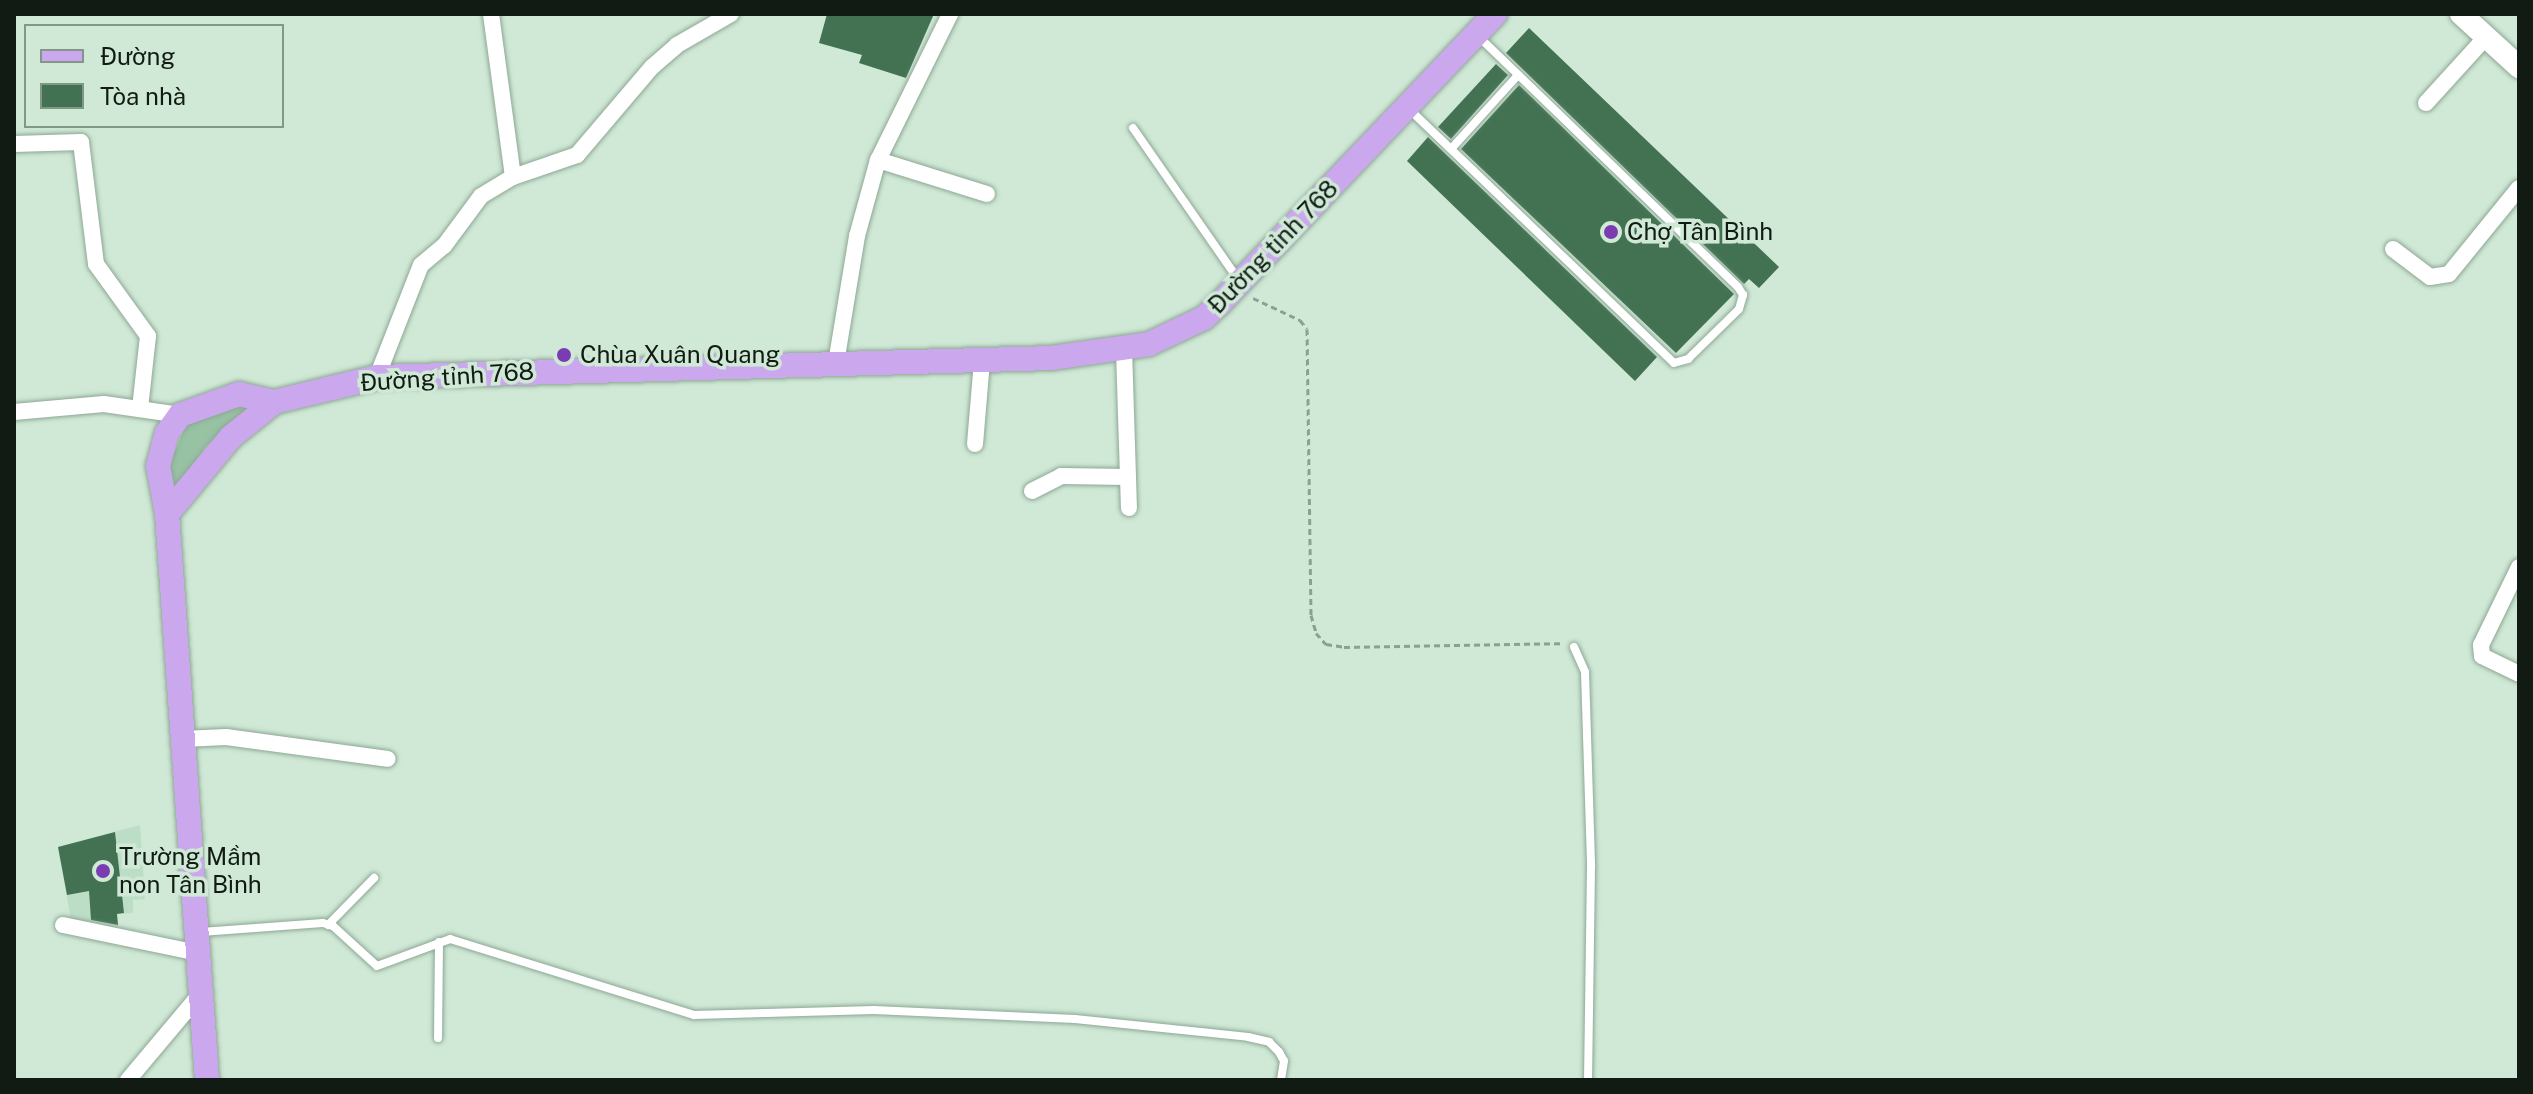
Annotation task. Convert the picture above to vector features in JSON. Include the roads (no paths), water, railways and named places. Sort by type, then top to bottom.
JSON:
[{"type":"main road","name":"Đường tỉnh 768","points":[[167,514],[215,453],[274,402],[377,377],[982,360],[1124,350],[1176,334],[1204,318],[1237,286],[1495,14]]},
{"type":"main road","points":[[2461,14],[2519,67]]},
{"type":"main road","points":[[207,1080],[167,514],[158,466],[167,433],[180,415],[239,394],[274,402]]},
{"type":"street","points":[[491,14],[513,177]]},
{"type":"street","points":[[377,377],[421,265],[444,246],[481,196],[513,177],[577,155],[652,67],[677,45],[731,14]]},
{"type":"street","points":[[836,363],[857,236],[878,160],[950,14]]},
{"type":"street","points":[[2426,103],[2486,37]]},
{"type":"street","points":[[14,144],[80,134],[96,264],[148,336],[140,408]]},
{"type":"street","points":[[878,160],[987,194]]},
{"type":"street","points":[[2393,249],[2430,277],[2449,274],[2519,188]]},
{"type":"street","points":[[1124,350],[1129,508]]},
{"type":"street","points":[[975,444],[982,360]]},
{"type":"street","points":[[14,412],[83,404],[140,408],[180,415]]},
{"type":"street","points":[[1032,491],[1061,476],[1128,477]]},
{"type":"street","points":[[2519,567],[2481,645],[2482,656],[2492,664],[2519,674]]},
{"type":"street","points":[[183,739],[226,737],[388,759]]},
{"type":"street","points":[[63,925],[197,942]]},
{"type":"street","points":[[128,1080],[201,993]]},
{"type":"lane","points":[[1407,107],[1674,363],[1688,359],[1739,309],[1743,295],[1738,287],[1476,34]]},
{"type":"lane","points":[[1451,149],[1518,75]]},
{"type":"lane","points":[[1133,128],[1237,286]]},
{"type":"lane","points":[[1574,647],[1585,672],[1591,867],[1588,1080]]},
{"type":"lane","points":[[197,942],[328,925],[374,878]]},
{"type":"lane","points":[[328,925],[377,966],[450,939],[508,954],[683,1014],[874,1010],[977,1014],[1248,1037],[1269,1042],[1279,1052],[1284,1061],[1281,1080]]},
{"type":"lane","points":[[438,1038],[439,942]]},
{"type":"place","name":"Chợ Tân Bình","points":[[1611,232]]},
{"type":"place","name":"Chùa Xuân Quang","points":[[564,355]]},
{"type":"place","name":"Trường Mầm non Tân Bình","points":[[103,871]]}]
